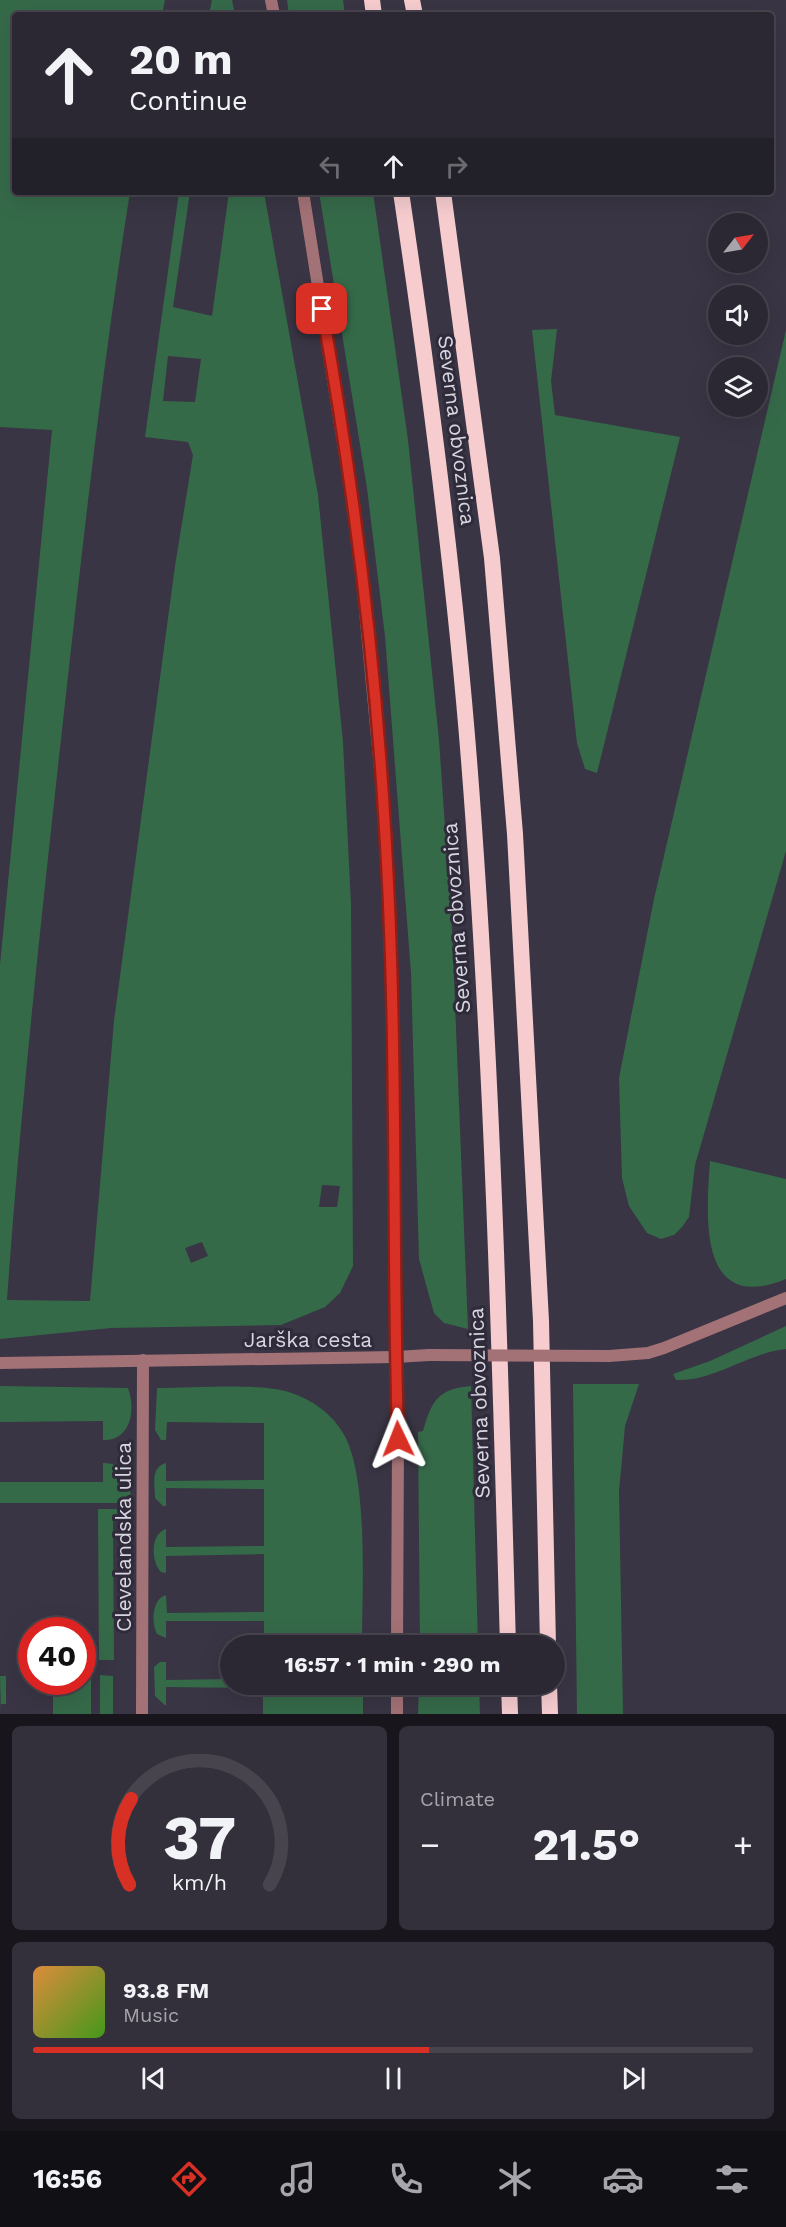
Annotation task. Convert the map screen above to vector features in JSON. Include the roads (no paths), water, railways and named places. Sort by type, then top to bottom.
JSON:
[{"type":"highway","name":"Severna obvoznica","points":[[401,195],[451,563],[469,761],[486,1031],[499,1315],[508,1635]]},
{"type":"highway","name":"Severna obvoznica","points":[[443,195],[492,558],[515,834],[541,1321],[548,1635]]},
{"type":"highway","points":[[509,1695],[510,1714]]},
{"type":"highway","points":[[549,1695],[550,1714]]},
{"type":"street","points":[[303,195],[358,537],[382,780],[393,1044],[397,1635]]},
{"type":"street","name":"Jarška cesta","points":[[0,1363],[429,1355],[637,1355],[664,1348],[786,1298]]},
{"type":"street","name":"Clevelandska ulica","points":[[142,1714],[143,1360]]},
{"type":"street","points":[[397,1695],[397,1714]]}]
